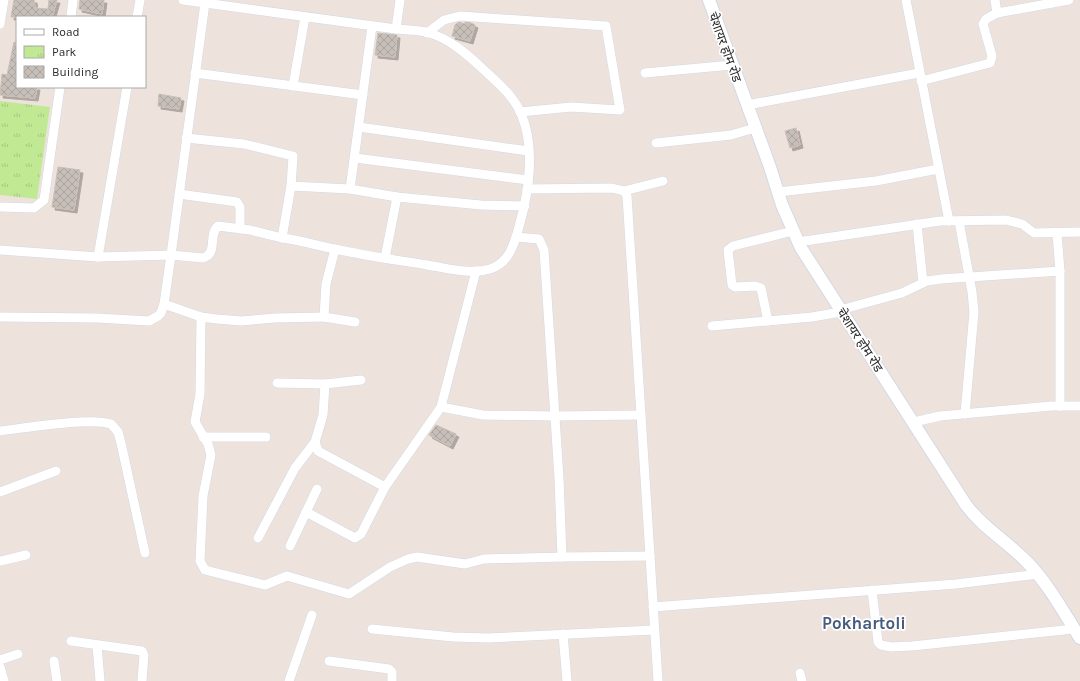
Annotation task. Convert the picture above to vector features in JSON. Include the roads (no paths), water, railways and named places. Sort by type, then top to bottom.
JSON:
[{"type":"street","points":[[71,16],[73,0]]},
{"type":"street","points":[[137,16],[140,0]]},
{"type":"street","points":[[0,250],[98,257],[171,256],[206,258],[211,252],[217,226],[240,228],[282,238],[301,240],[335,249],[467,271],[490,269],[507,258],[516,237],[525,206],[528,185],[528,151],[525,127],[520,112],[498,83],[469,56],[449,41],[427,32],[305,17],[236,4],[205,3],[183,0]]},
{"type":"street","points":[[396,29],[400,0]]},
{"type":"street","name":"चेशायर होम रोड","points":[[709,0],[778,192],[798,242],[973,514],[1027,562],[1038,574],[1077,634]]},
{"type":"street","points":[[906,0],[949,221]]},
{"type":"street","points":[[995,0],[997,13]]},
{"type":"street","points":[[747,105],[920,77],[990,63],[992,56],[983,24],[986,18],[997,13],[1069,0]]},
{"type":"street","points":[[0,316],[96,318],[149,321],[158,316],[164,304],[194,73],[205,3]]},
{"type":"street","points":[[0,24],[2,6]]},
{"type":"street","points":[[427,32],[444,20],[460,16],[606,26],[620,110],[571,107],[520,112]]},
{"type":"street","points":[[293,86],[305,17]]},
{"type":"street","points":[[350,189],[372,26]]},
{"type":"street","points":[[645,73],[732,65]]},
{"type":"street","points":[[194,73],[363,95]]},
{"type":"street","points":[[0,207],[34,208],[44,200],[60,88]]},
{"type":"street","points":[[98,257],[127,88]]},
{"type":"street","points":[[359,127],[528,151]]},
{"type":"street","points":[[656,143],[731,136],[755,128]]},
{"type":"street","points":[[186,138],[244,144],[293,156],[291,186],[282,238]]},
{"type":"street","points":[[354,158],[528,185],[612,188],[624,191],[664,181]]},
{"type":"street","points":[[778,192],[876,181],[938,169]]},
{"type":"street","points":[[291,186],[350,189],[397,197],[480,205],[525,206]]},
{"type":"street","points":[[624,191],[627,196],[628,206],[658,681]]},
{"type":"street","points":[[179,194],[237,202],[240,207],[240,228]]},
{"type":"street","points":[[385,258],[397,197]]},
{"type":"street","points":[[798,242],[916,224],[949,221],[1006,220],[1022,224],[1034,233],[1057,234],[1080,232]]},
{"type":"street","points":[[958,221],[974,312],[965,414]]},
{"type":"street","points":[[916,224],[923,283]]},
{"type":"street","points":[[768,321],[761,288],[755,286],[735,287],[732,285],[728,250],[733,246],[793,231]]},
{"type":"street","points":[[1057,234],[1060,271],[1060,406]]},
{"type":"street","points":[[516,237],[539,240],[543,246],[555,416],[562,557]]},
{"type":"street","points":[[324,317],[326,284],[335,249]]},
{"type":"street","points":[[306,512],[356,538],[361,534],[385,487],[441,407],[476,270]]},
{"type":"street","points":[[712,326],[812,317],[841,311],[902,293],[923,283],[941,278],[1060,271]]},
{"type":"street","points":[[164,304],[202,317],[241,321],[275,318],[324,317],[355,322]]},
{"type":"street","points":[[202,317],[200,394],[195,422],[210,448],[211,461],[204,496],[200,561],[203,568],[210,572],[265,585],[287,576],[349,594],[390,567],[408,559],[417,558],[465,564],[481,559],[650,556]]},
{"type":"street","points":[[277,383],[325,384],[361,380]]},
{"type":"street","points":[[258,538],[295,468],[315,442],[323,414],[325,384]]},
{"type":"street","points":[[914,422],[940,416],[1060,406],[1080,406]]},
{"type":"street","points":[[441,407],[483,415],[641,415]]},
{"type":"street","points":[[0,431],[83,423],[112,424],[118,432],[121,443],[145,553]]},
{"type":"street","points":[[203,437],[266,437]]},
{"type":"street","points":[[315,442],[320,453],[385,487]]},
{"type":"street","points":[[0,492],[56,471]]},
{"type":"street","points":[[290,546],[317,489]]},
{"type":"street","points":[[0,561],[26,555]]},
{"type":"street","points":[[653,607],[968,583],[1038,574]]},
{"type":"street","points":[[872,590],[878,642],[886,647],[1077,634]]},
{"type":"street","points":[[289,681],[312,615]]},
{"type":"street","points":[[372,629],[474,638],[654,630]]},
{"type":"street","points":[[563,634],[567,681]]},
{"type":"street","points":[[72,640],[142,651],[144,655],[142,681]]},
{"type":"street","points":[[97,645],[100,681]]},
{"type":"street","points":[[0,660],[18,654]]},
{"type":"street","points":[[54,661],[57,681]]},
{"type":"street","points":[[330,662],[389,669],[392,674],[392,681]]},
{"type":"street","points":[[0,667],[4,681]]},
{"type":"district","name":"Pokhartoli","points":[[864,623]]}]
